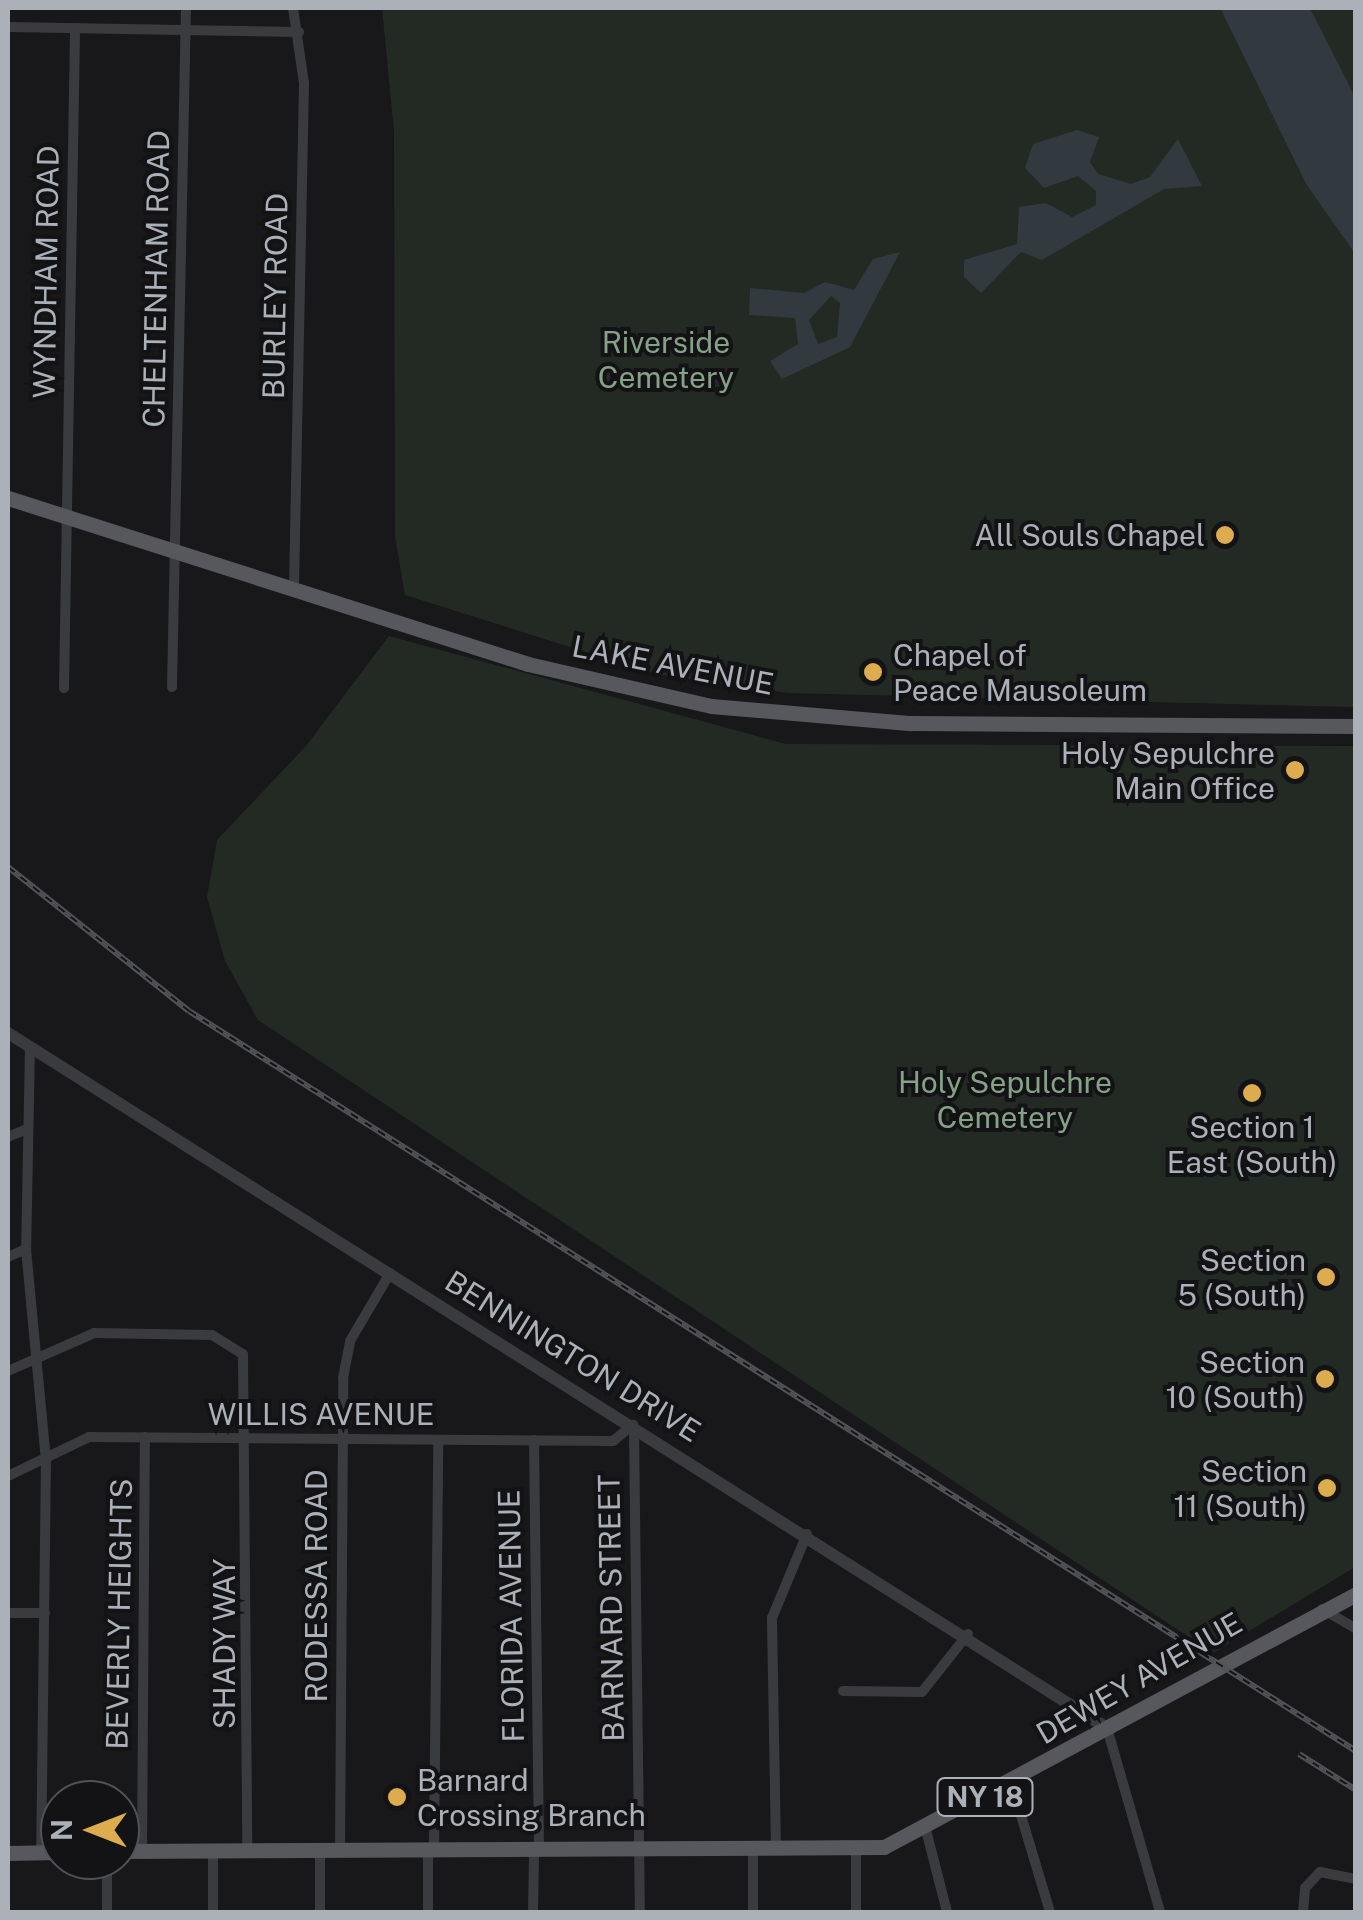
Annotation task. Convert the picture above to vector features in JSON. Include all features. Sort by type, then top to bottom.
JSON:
[{"type":"main road","name":"LAKE AVENUE","points":[[8,498],[528,664],[712,706],[911,723],[1356,726]]},
{"type":"main road","name":"DEWEY AVENUE","points":[[142,1851],[856,1850],[926,1830],[1319,1607],[1356,1594]]},
{"type":"main road","points":[[8,1853],[40,1852]]},
{"type":"street","name":"CHELTENHAM ROAD","points":[[172,687],[186,8]]},
{"type":"street","name":"BURLEY ROAD","points":[[292,8],[299,32],[294,587]]},
{"type":"street","points":[[8,27],[299,32]]},
{"type":"street","name":"WYNDHAM ROAD","points":[[64,688],[76,29]]},
{"type":"street","name":"BENNINGTON DRIVE","points":[[8,1033],[968,1634],[1108,1728]]},
{"type":"street","points":[[30,1047],[26,1249],[46,1458],[42,1780]]},
{"type":"street","points":[[8,1137],[27,1129]]},
{"type":"street","points":[[8,1257],[26,1249]]},
{"type":"street","name":"RODESSA ROAD","points":[[340,1850],[342,1439],[347,1349],[390,1273]]},
{"type":"street","name":"SHADY WAY","points":[[37,1357],[86,1334],[222,1337],[249,1371],[248,1850]]},
{"type":"street","points":[[8,1370],[37,1357]]},
{"type":"street","name":"WILLIS AVENUE","points":[[8,1476],[89,1437],[618,1440],[634,1424]]},
{"type":"street","name":"BARNARD STREET","points":[[634,1424],[640,1912]]},
{"type":"street","name":"BEVERLY HEIGHTS","points":[[142,1851],[146,1438]]},
{"type":"street","points":[[428,1912],[438,1440]]},
{"type":"street","name":"FLORIDA AVENUE","points":[[533,1912],[534,1440]]},
{"type":"street","points":[[776,1850],[772,1618],[808,1533]]},
{"type":"street","points":[[1319,1607],[1356,1630]]},
{"type":"street","points":[[8,1613],[44,1613]]},
{"type":"street","points":[[843,1691],[922,1692],[968,1634]]},
{"type":"street","points":[[1108,1728],[1160,1912]]},
{"type":"street","points":[[1011,1782],[1050,1912]]},
{"type":"street","points":[[926,1830],[947,1912]]},
{"type":"street","points":[[320,1850],[320,1912]]},
{"type":"street","points":[[752,1912],[753,1850]]},
{"type":"street","points":[[856,1850],[856,1912]]},
{"type":"street","points":[[214,1851],[214,1912]]},
{"type":"street","points":[[1303,1912],[1305,1888],[1320,1872],[1356,1880]]},
{"type":"street","points":[[107,1880],[107,1912]]},
{"type":"green space","name":"Riverside Cemetery","points":[[382,8],[1220,8],[1306,184],[1355,254],[1355,707],[788,693],[656,674],[405,595],[395,536],[394,131]]},
{"type":"green space","points":[[1310,8],[1355,8],[1355,97],[1330,51]]},
{"type":"green space","name":"Holy Sepulchre Cemetery","points":[[389,636],[786,744],[1355,746],[1355,1567],[1213,1653],[258,1020],[225,961],[207,897],[217,840],[306,746]]},
{"type":"shaded area","points":[[1220,8],[1310,8],[1355,97],[1355,254],[1306,184]]},
{"type":"shaded area","points":[[1077,130],[1099,137],[1090,162],[1098,174],[1131,184],[1150,177],[1178,139],[1202,186],[1164,189],[1042,260],[1021,252],[981,293],[964,277],[964,260],[1017,244],[1019,207],[1046,203],[1072,217],[1096,205],[1096,191],[1078,176],[1044,188],[1025,168],[1033,144]]},
{"type":"shaded area","points":[[900,252],[850,347],[782,379],[770,361],[798,344],[795,318],[749,315],[750,288],[804,293],[825,282],[854,290],[873,259]],"holes":[[[831,296],[840,303],[837,337],[818,344],[809,320]]]},
{"type":"railway","points":[[8,867],[189,1011],[1356,1751]]},
{"type":"railway","points":[[1299,1754],[1356,1790]]},
{"type":"place","name":"All Souls Chapel","points":[[1225,535]]},
{"type":"place","name":"Chapel of Peace Mausoleum","points":[[873,672]]},
{"type":"place","name":"Holy Sepulchre Main Office","points":[[1295,770]]},
{"type":"place","name":"Section 1 East (South)","points":[[1252,1093]]},
{"type":"place","name":"Section 5 (South)","points":[[1326,1277]]},
{"type":"place","name":"Section 10 (South)","points":[[1325,1379]]},
{"type":"place","name":"Section 11 (South)","points":[[1327,1488]]},
{"type":"place","name":"Barnard Crossing Branch","points":[[397,1797]]}]
